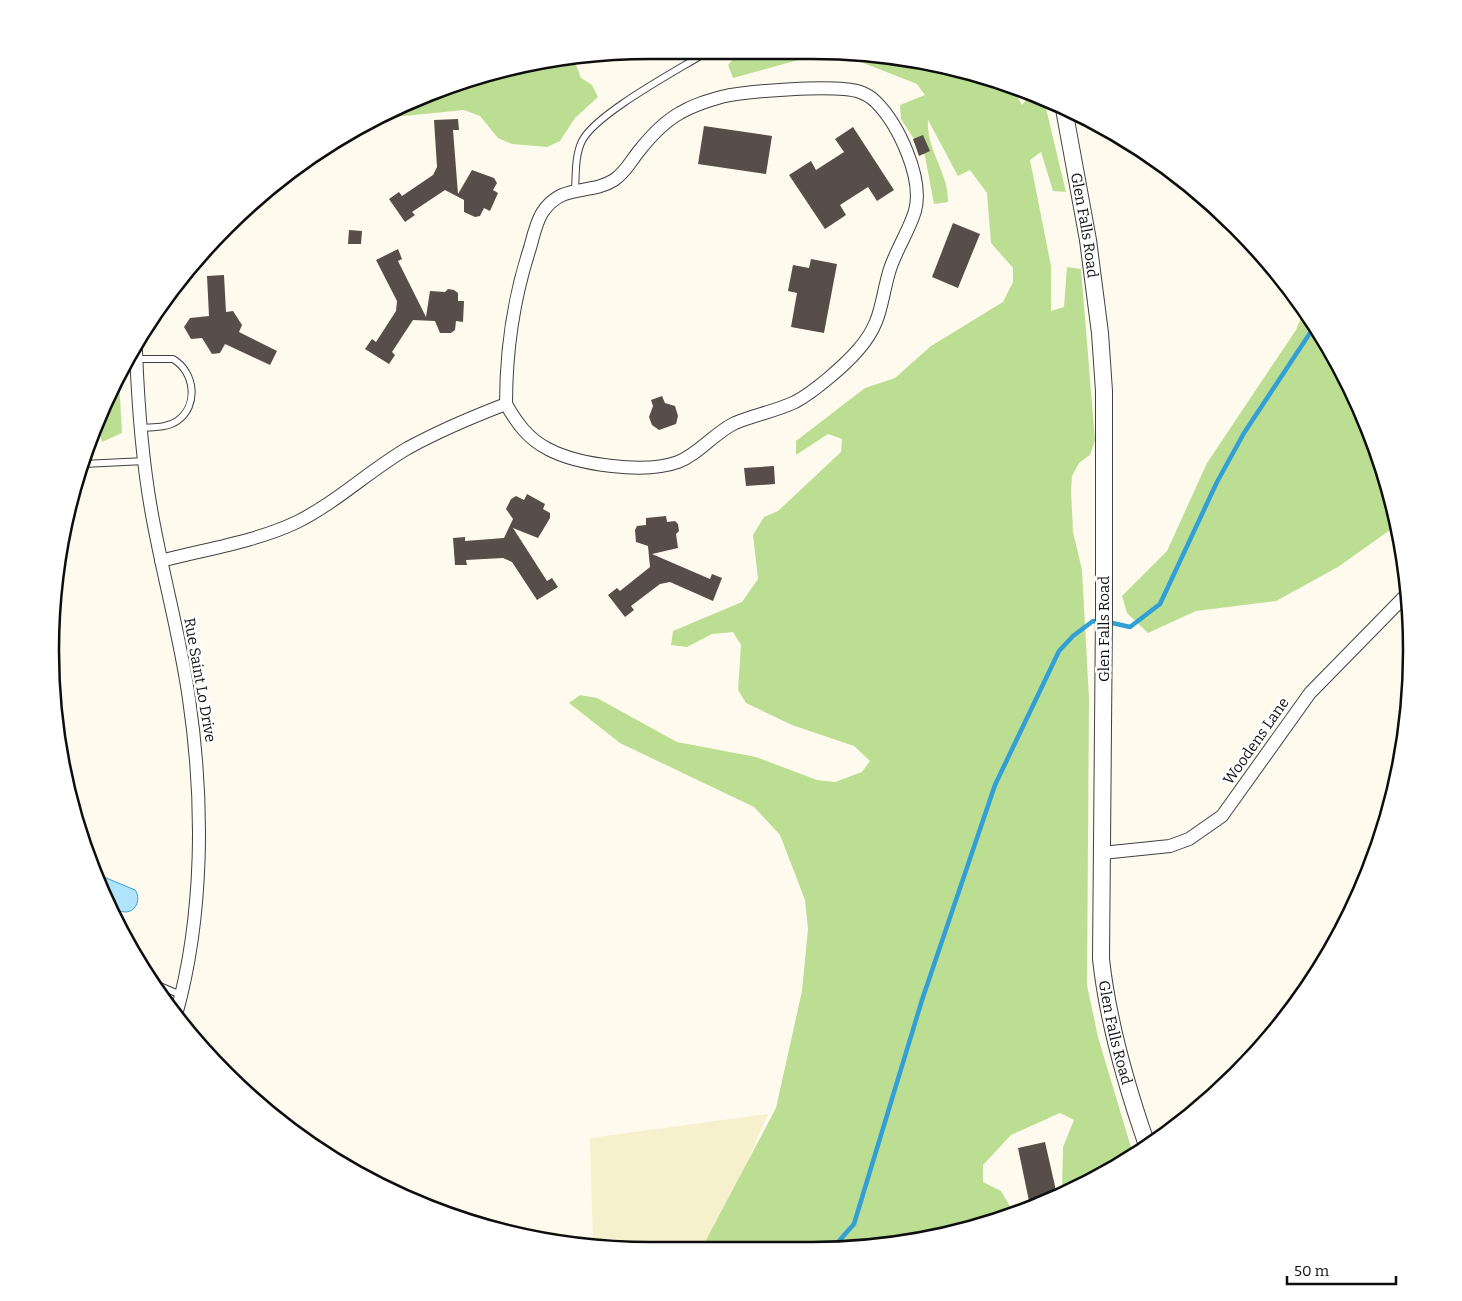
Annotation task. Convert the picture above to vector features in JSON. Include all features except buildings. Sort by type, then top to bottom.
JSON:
[{"type":"street","points":[[802,89],[840,89],[858,91],[872,98],[886,112],[912,162],[918,192],[913,216],[889,272],[880,316],[858,350],[813,389],[795,401],[734,424],[681,461],[664,466],[627,466],[566,457],[546,448],[529,436],[518,424],[506,404],[506,360],[513,309],[537,225],[550,202],[559,195],[574,190],[598,187],[611,182],[624,172],[651,137],[679,114],[700,104],[725,96],[802,89]]},
{"type":"street","name":"Glen Falls Road","points":[[1065,117],[1088,240],[1100,333],[1104,391],[1104,663],[1100,960],[1104,994],[1113,1034],[1145,1139]]},
{"type":"street","name":"Rue Saint Lo Drive","points":[[136,358],[145,461],[161,560],[189,697],[198,794],[197,879],[194,928],[178,1007]]},
{"type":"street","points":[[161,560],[267,534],[296,522],[325,506],[408,449],[465,420],[506,404]]},
{"type":"street","name":"Woodens Lane","points":[[1102,853],[1170,846],[1189,839],[1222,816],[1310,693],[1401,600]]},
{"type":"lane","points":[[574,190],[577,158],[582,141],[594,125],[610,112],[695,59]]},
{"type":"lane","points":[[138,355],[173,359],[186,370],[192,385],[191,403],[178,421],[168,426],[142,428]]},
{"type":"lane","points":[[89,464],[145,461]]},
{"type":"lane","points":[[164,988],[181,995]]},
{"type":"shaded area","points":[[768,1114],[712,1242],[650,1242],[593,1239],[590,1138]]},
{"type":"green space","points":[[733,59],[802,59],[733,78],[728,65]]},
{"type":"green space","points":[[858,61],[927,70],[965,79],[1017,96],[1022,105],[1026,100],[1046,108],[1066,192],[1053,191],[1041,152],[1030,160],[1051,266],[1051,311],[1064,307],[1067,267],[1081,269],[1095,440],[1090,455],[1079,463],[1072,476],[1071,490],[1073,532],[1082,570],[1089,699],[1087,985],[1098,1037],[1131,1148],[1062,1186],[1063,1147],[1074,1120],[1060,1113],[1011,1135],[983,1165],[983,1182],[1001,1191],[1011,1208],[1002,1211],[927,1231],[889,1237],[850,1241],[705,1242],[776,1108],[802,991],[808,929],[805,900],[780,835],[754,807],[620,743],[569,703],[580,695],[597,698],[677,742],[756,757],[817,780],[835,782],[862,772],[870,761],[854,746],[792,725],[746,703],[738,690],[741,645],[733,632],[712,634],[687,647],[671,645],[673,631],[742,602],[758,579],[753,535],[764,517],[778,511],[841,452],[842,439],[828,434],[796,455],[796,441],[865,388],[895,378],[931,346],[1003,302],[1013,282],[1013,268],[991,243],[987,193],[970,170],[958,176],[928,120],[930,141],[945,181],[948,202],[934,204],[925,156],[901,119],[900,105],[925,95],[917,84]]},
{"type":"green space","points":[[577,64],[576,65],[581,78],[592,85],[598,97],[575,118],[560,141],[547,147],[512,144],[498,138],[480,116],[464,110],[396,117],[460,90],[497,79],[535,70]]},
{"type":"green space","points":[[1301,318],[1342,389],[1372,460],[1391,529],[1338,567],[1276,601],[1196,611],[1148,633],[1127,613],[1122,596],[1167,551],[1207,463],[1296,330]]},
{"type":"green space","points":[[120,390],[122,433],[102,442],[100,435]]},
{"type":"water","points":[[104,877],[135,890],[137,893],[138,900],[135,907],[130,911],[121,911]]},
{"type":"waterway","points":[[1108,622],[1130,627],[1160,604],[1217,482],[1244,433],[1310,333]]},
{"type":"waterway","points":[[839,1241],[854,1224],[922,1000],[995,785],[1059,651],[1073,636],[1093,621],[1100,622]]}]
